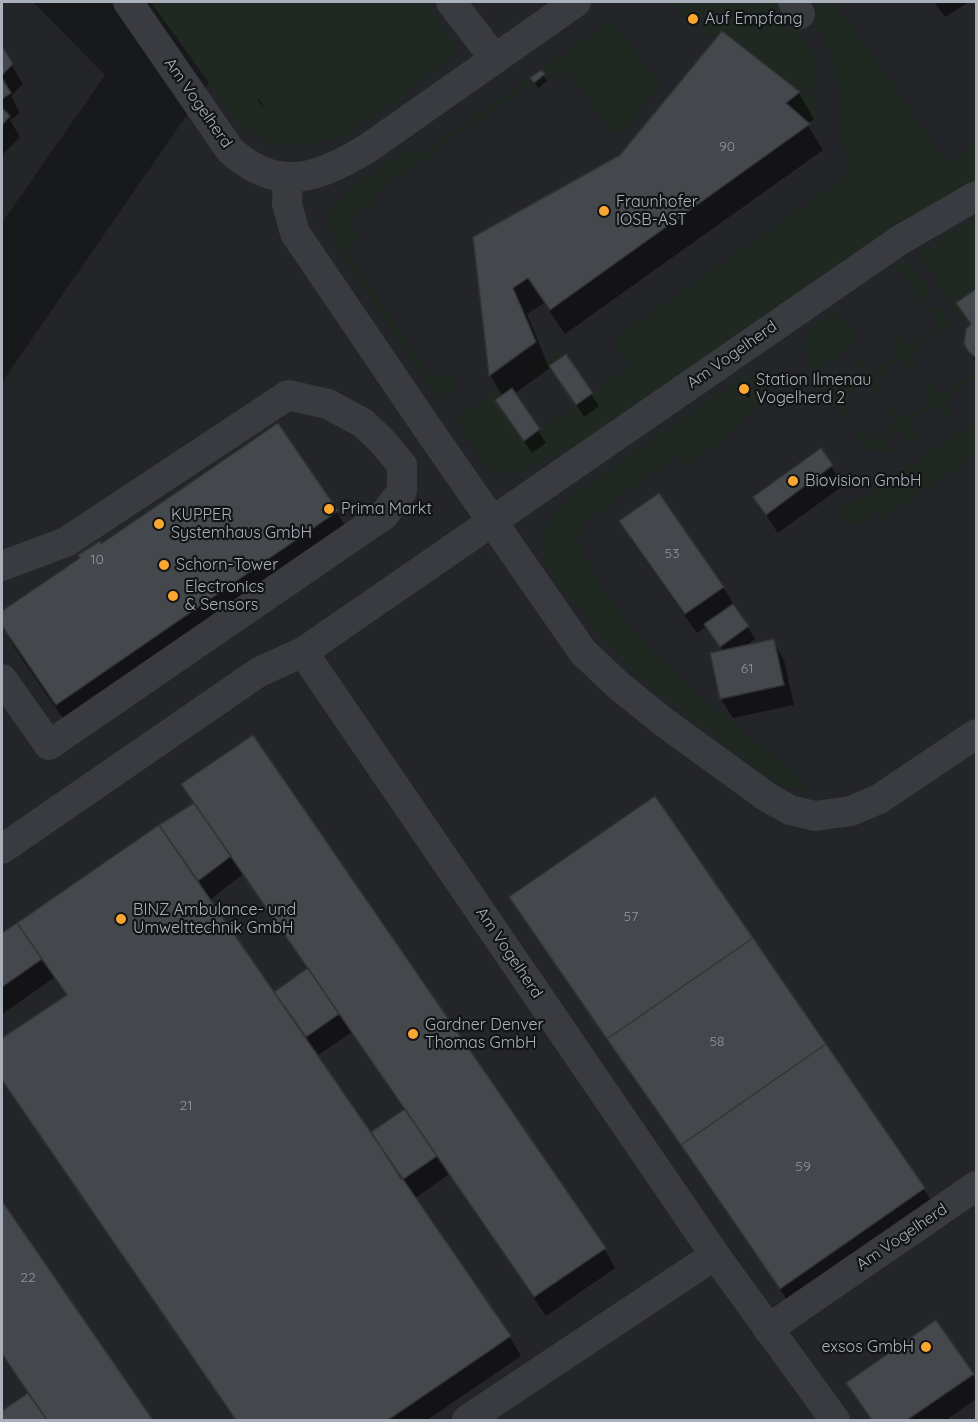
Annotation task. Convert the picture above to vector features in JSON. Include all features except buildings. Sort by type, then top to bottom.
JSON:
[{"type":"street","points":[[451,2],[495,59]]},
{"type":"street","name":"Am Vogelherd","points":[[130,5],[230,150],[246,165],[266,173],[288,177],[316,175],[368,148],[576,2]]},
{"type":"street","points":[[288,177],[287,204],[295,233],[583,652],[619,686],[665,723],[766,797],[790,810],[815,816],[851,811],[879,799],[976,734]]},
{"type":"street","name":"Am Vogelherd","points":[[2,849],[260,672],[303,652],[900,240],[976,196]]},
{"type":"street","points":[[2,566],[66,542],[288,395],[328,404],[363,423],[402,465],[402,491],[384,515],[49,745],[2,679]]},
{"type":"street","points":[[402,465],[436,441]]},
{"type":"street","name":"Am Vogelherd","points":[[303,652],[715,1255],[835,1420]]},
{"type":"street","name":"Am Vogelherd","points":[[768,1329],[976,1186]]},
{"type":"street","points":[[467,1420],[715,1255]]},
{"type":"shaded area","points":[[2,2],[33,2],[105,75],[2,223]]},
{"type":"shaded area","points":[[151,2],[424,2],[458,49],[408,92],[348,134],[302,145],[272,143],[246,129],[230,112]]},
{"type":"shaded area","points":[[265,2],[976,2],[976,1420],[2,1420],[2,382]]},
{"type":"shaded area","points":[[668,2],[778,2],[812,51],[817,80],[800,92],[723,31],[715,39]]},
{"type":"shaded area","points":[[823,2],[835,2],[947,163],[976,142],[976,183],[569,455],[563,448],[516,472],[497,472],[489,467],[468,439],[457,420],[460,417],[506,384],[512,388],[524,441],[630,367],[611,340],[849,175],[841,131],[834,59],[815,23]]},
{"type":"shaded area","points":[[612,19],[661,87],[626,127],[614,136],[568,70],[552,79],[544,68]]},
{"type":"shaded area","points":[[528,78],[532,84],[376,192],[380,199],[347,221],[359,238],[343,250],[433,377],[453,372],[460,383],[448,393],[443,391],[442,396],[438,398],[335,245],[330,217],[334,205],[344,193],[402,152],[423,152]]},
{"type":"shaded area","points":[[817,86],[817,124],[791,103]]},
{"type":"shaded area","points":[[976,218],[976,289],[957,303],[966,317],[962,320],[918,253]]},
{"type":"shaded area","points":[[907,260],[933,295],[923,302],[897,267]]},
{"type":"shaded area","points":[[937,304],[951,323],[910,353],[917,364],[910,369],[902,358],[874,379],[881,389],[876,393],[867,381],[845,398],[852,408],[842,416],[821,389],[831,381],[841,393],[863,376],[856,365],[862,360],[871,373],[900,352],[893,342],[899,337],[907,347],[938,324],[928,310]]},
{"type":"shaded area","points":[[838,310],[860,340],[822,368],[810,369],[804,350],[806,329]]},
{"type":"shaded area","points":[[561,350],[566,354],[535,375],[532,373],[532,371]]},
{"type":"shaded area","points":[[765,371],[772,379],[769,391],[720,442],[685,466],[677,456],[584,522],[577,538],[606,595],[652,653],[745,734],[799,775],[808,792],[783,788],[635,676],[550,575],[540,543],[553,512],[580,490],[747,374]]},
{"type":"shaded area","points":[[973,372],[976,378],[945,401],[955,415],[947,420],[936,405],[908,424],[919,440],[912,445],[900,428],[884,440],[892,452],[871,450],[854,437],[865,429],[873,440],[896,424],[889,413],[895,408],[904,420],[932,400],[925,388],[932,383],[941,395]]},
{"type":"shaded area","points":[[976,421],[976,456],[882,519],[877,512],[855,527],[837,510],[873,491]]},
{"type":"place","name":"Auf Empfang","points":[[693,19]]},
{"type":"place","name":"Fraunhofer IOSB-AST","points":[[604,211]]},
{"type":"place","name":"Station Ilmenau Vogelherd 2","points":[[744,389]]},
{"type":"place","name":"Biovision GmbH","points":[[793,481]]},
{"type":"place","name":"Prima Markt","points":[[329,509]]},
{"type":"place","name":"KUPPER Systemhaus GmbH","points":[[159,524]]},
{"type":"place","name":"Schorn-Tower","points":[[164,565]]},
{"type":"place","name":"Electronics & Sensors","points":[[173,596]]},
{"type":"place","name":"BINZ Ambulance- und Umwelttechnik GmbH","points":[[121,919]]},
{"type":"place","name":"Gardner Denver Thomas GmbH","points":[[413,1034]]},
{"type":"place","name":"exsos GmbH","points":[[926,1347]]}]
